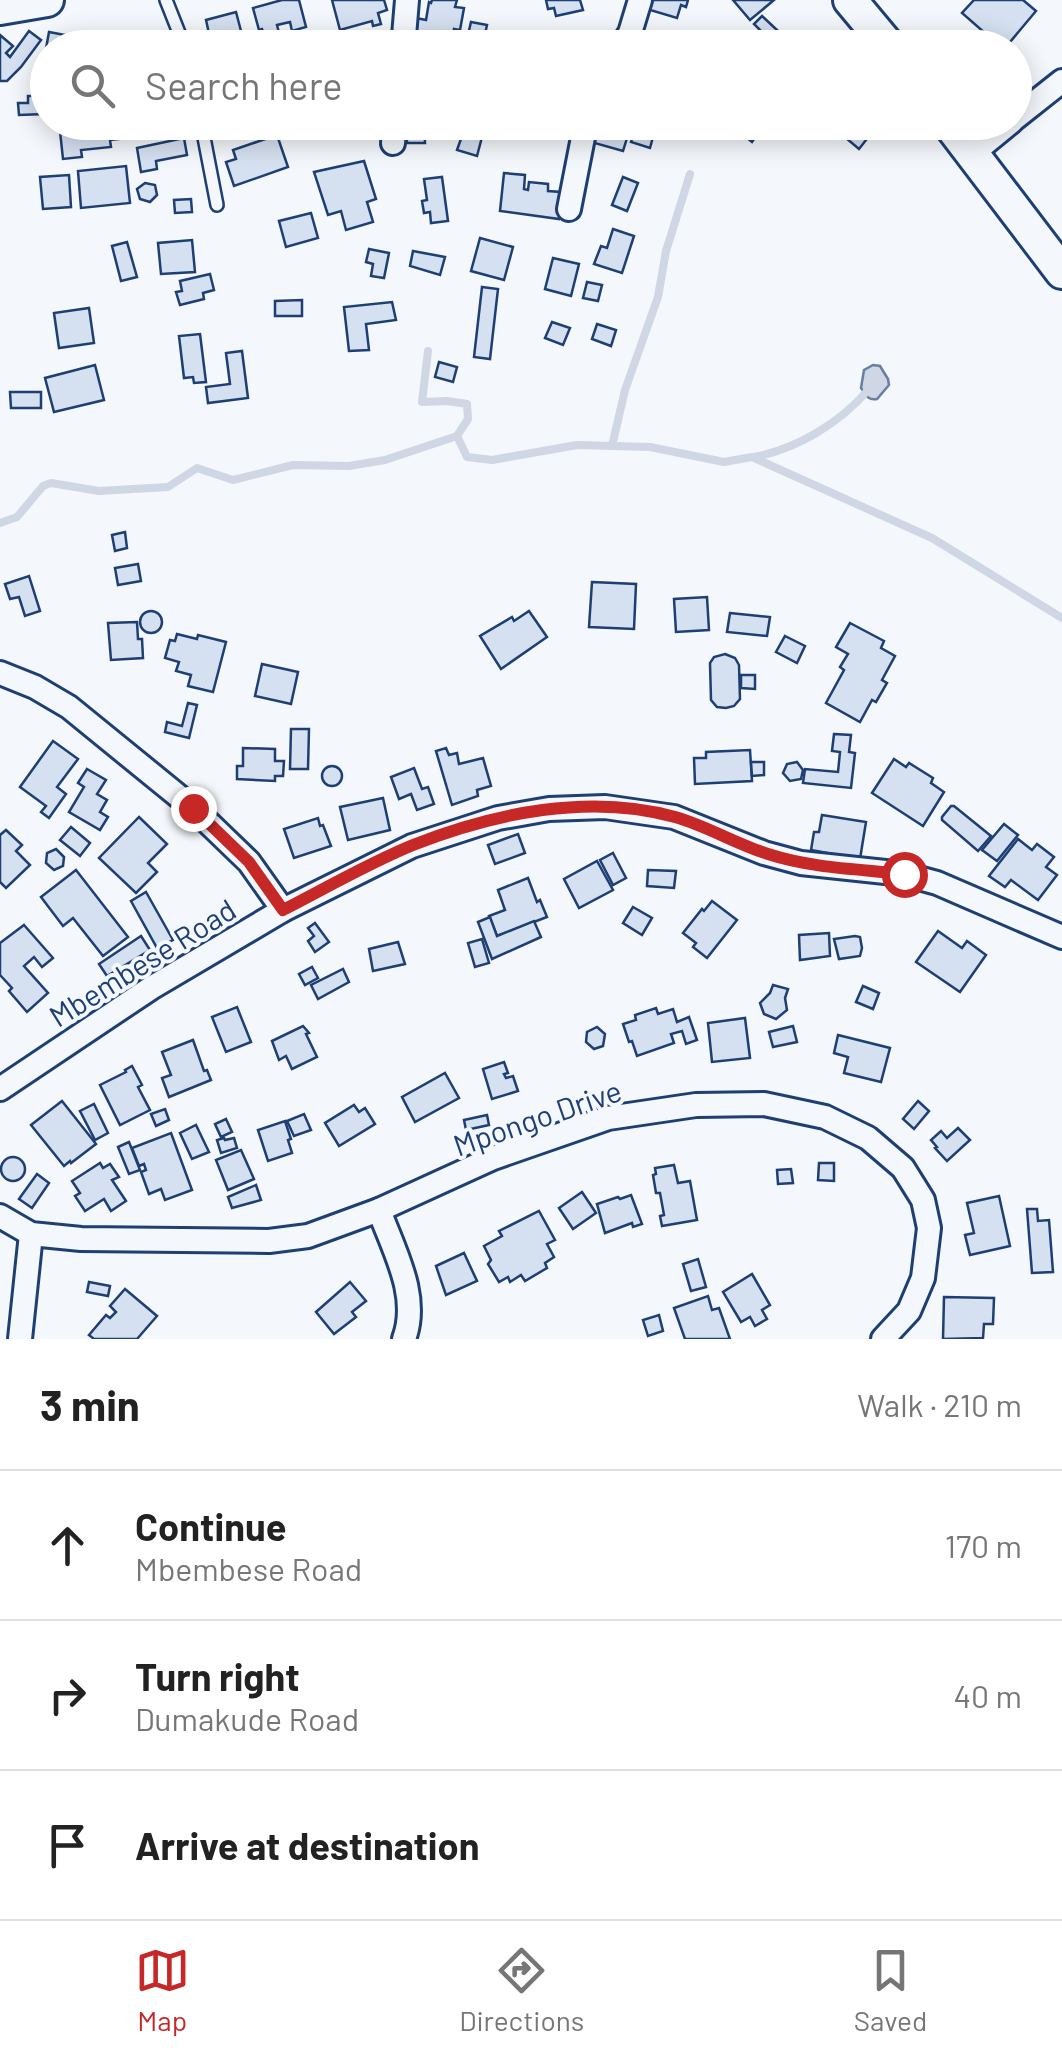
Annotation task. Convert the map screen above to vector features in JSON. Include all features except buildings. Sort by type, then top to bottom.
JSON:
[{"type":"street","points":[[0,8],[47,0]]},
{"type":"street","points":[[404,30],[407,0]]},
{"type":"street","points":[[631,30],[640,0]]},
{"type":"street","points":[[850,0],[875,30]]},
{"type":"street","points":[[1032,105],[1062,81]]},
{"type":"street","points":[[569,209],[582,140]]},
{"type":"street","points":[[962,140],[1062,272]]},
{"type":"street","points":[[972,154],[989,140]]},
{"type":"street","points":[[0,673],[69,707],[193,808],[249,862],[283,910]]},
{"type":"street","name":"Mbembese Road","points":[[0,1090],[151,988],[283,910],[412,846],[498,818],[549,809],[605,807],[674,817],[800,863],[904,874],[937,883],[1062,936]]},
{"type":"street","name":"Mpongo Drive","points":[[0,1216],[31,1234],[81,1239],[268,1241],[308,1236],[378,1210],[493,1158],[608,1118],[696,1105],[764,1104],[825,1117],[868,1138],[903,1168],[923,1200],[929,1228],[923,1278],[909,1311],[884,1339]]},
{"type":"street","points":[[378,1210],[411,1304],[404,1339]]},
{"type":"street","points":[[20,1339],[31,1234]]},
{"type":"lane","points":[[166,0],[178,30]]},
{"type":"lane","points":[[204,140],[216,205]]},
{"type":"shaded area","points":[[880,366],[889,385],[877,399],[867,397],[861,388],[864,370]]},
{"type":"waterway","points":[[612,446],[625,390],[658,297],[666,251],[690,174]]},
{"type":"waterway","points":[[428,351],[422,402],[467,404],[468,419],[457,436]]},
{"type":"waterway","points":[[754,457],[817,433],[869,389]]},
{"type":"waterway","points":[[0,523],[17,517],[43,486],[51,483],[99,491],[168,487],[197,468],[233,480],[293,465],[349,466],[385,460],[457,436],[467,457],[492,460],[577,445],[650,447],[724,462],[752,457],[932,538],[1062,618]]},
{"type":"route","points":[[193,808],[249,862],[283,910],[412,846],[498,818],[549,809],[605,807],[674,817],[800,863],[904,874]]}]
